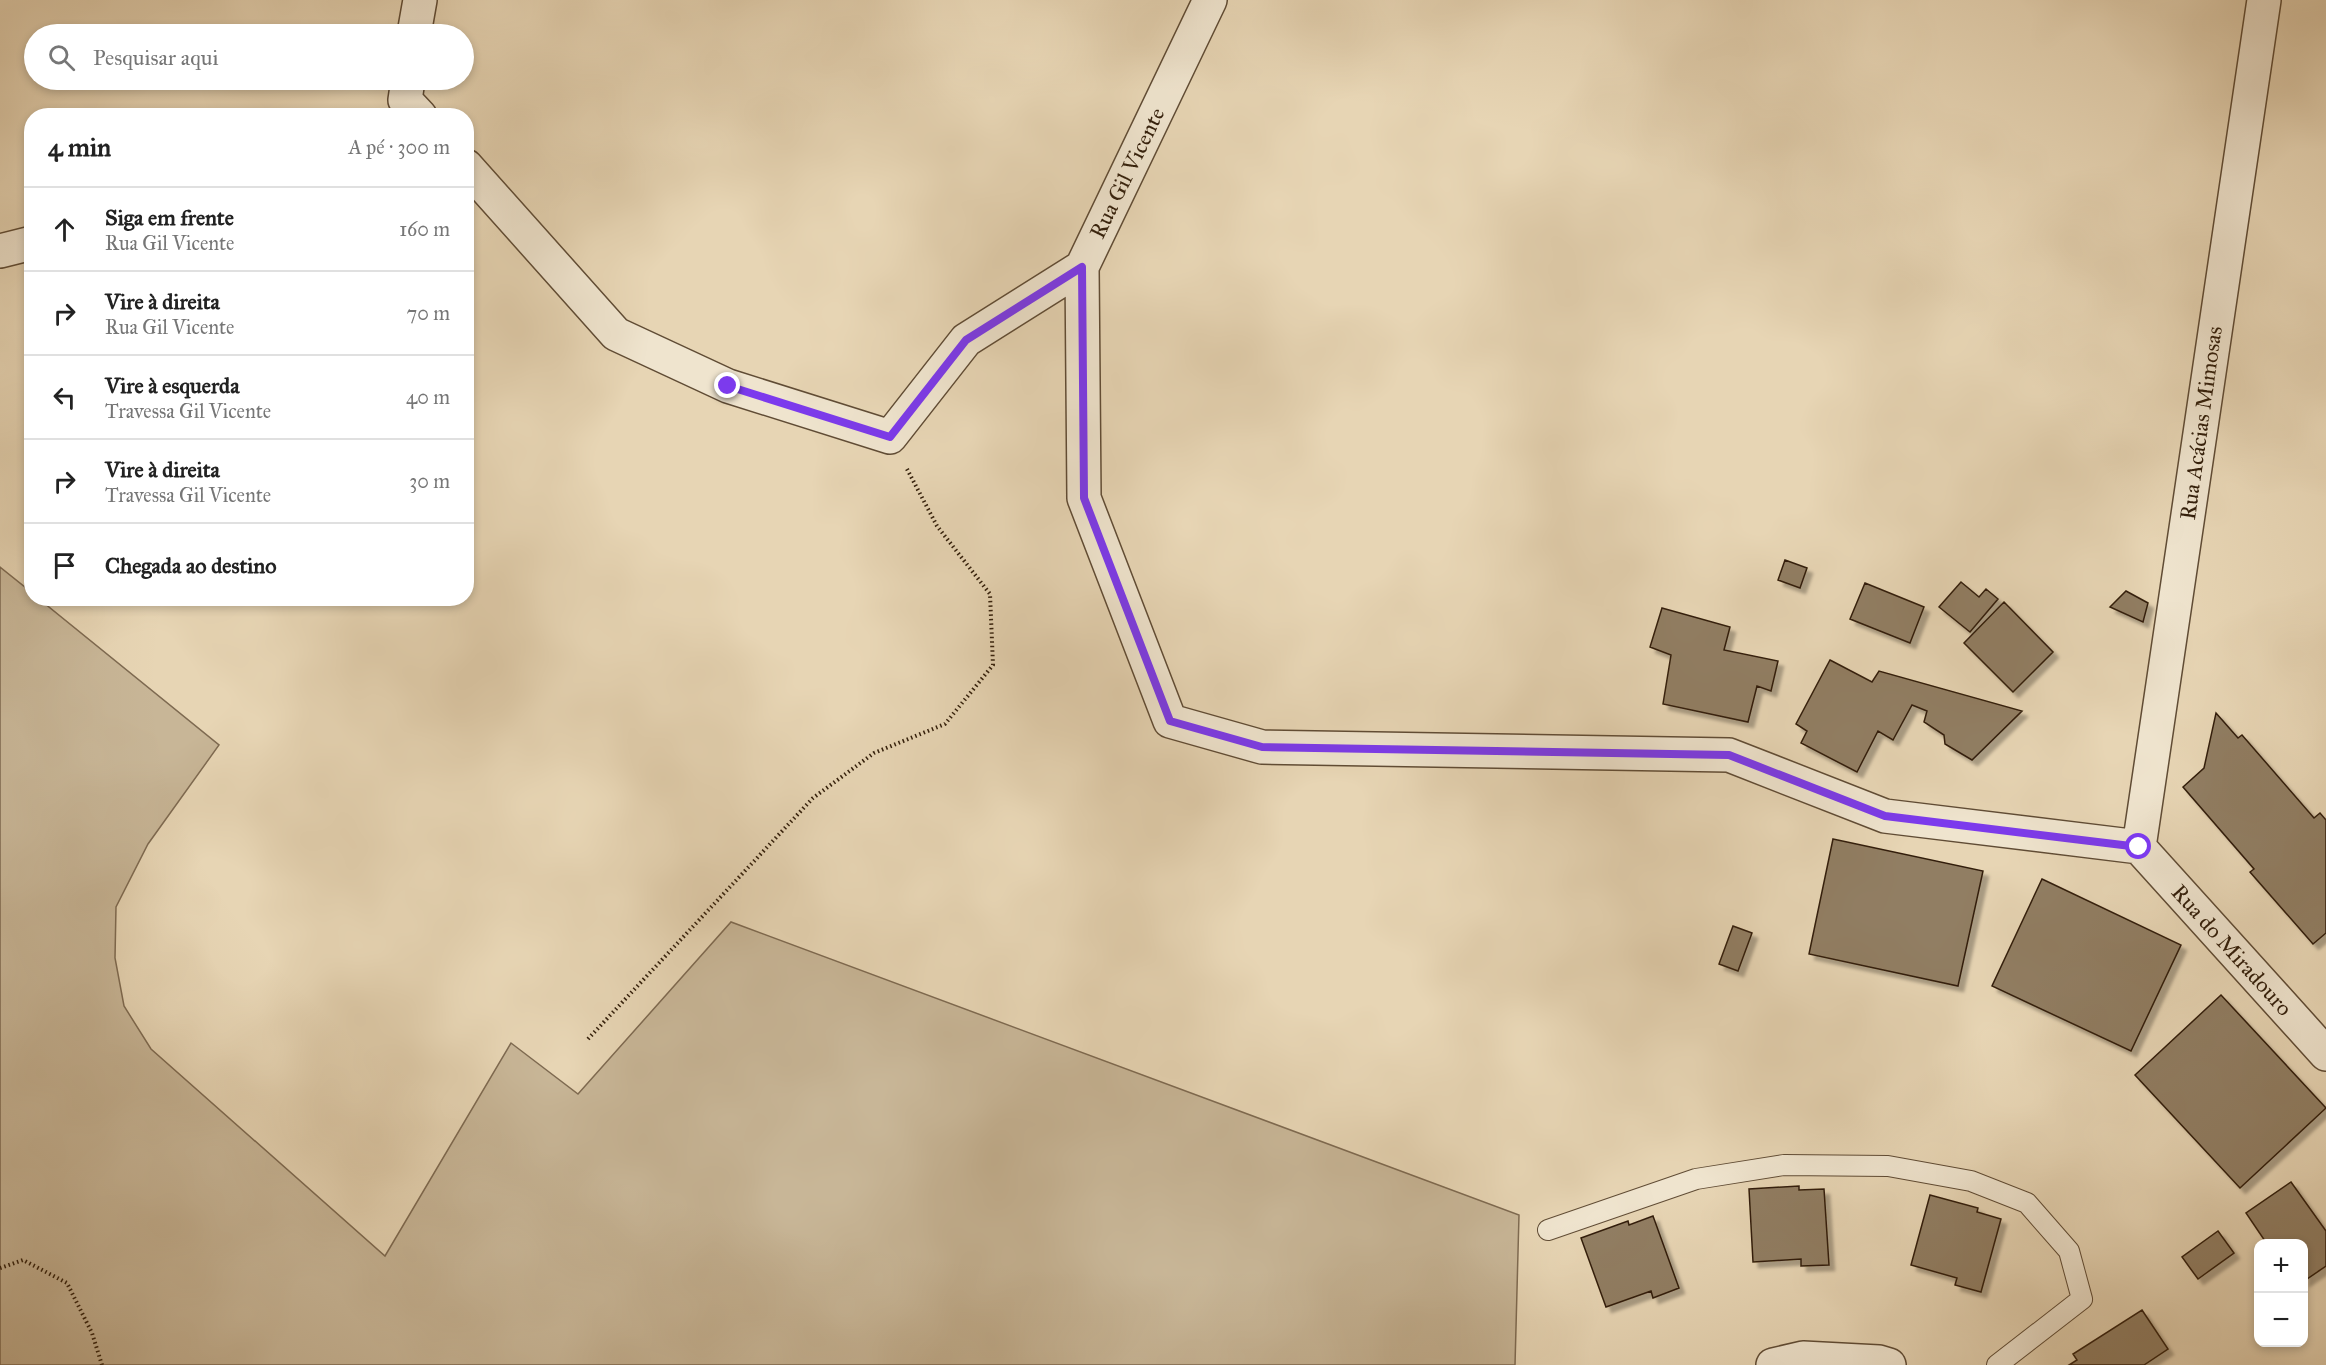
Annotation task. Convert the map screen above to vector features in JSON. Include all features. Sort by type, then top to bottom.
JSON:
[{"type":"street","points":[[416,24],[420,0]]},
{"type":"street","name":"Rua Gil Vicente","points":[[1210,0],[1082,267],[1084,498],[1170,721],[1262,747],[1729,755],[1885,816],[2139,847]]},
{"type":"street","name":"Rua Acácias Mimosas","points":[[2139,847],[2264,0]]},
{"type":"street","points":[[474,175],[616,334],[728,386],[890,437],[966,340],[1082,267]]},
{"type":"street","points":[[0,251],[24,245]]},
{"type":"street","name":"Rua do Miradouro","points":[[2139,847],[2326,1054]]},
{"type":"street","points":[[1773,1365],[1803,1358],[1879,1362],[1888,1365]]},
{"type":"lane","points":[[1548,1230],[1696,1179],[1784,1165],[1888,1166],[1971,1181],[2027,1203],[2069,1251],[2082,1299],[1997,1365]]},
{"type":"path","points":[[588,1039],[813,798],[874,753],[945,724],[993,665],[990,594],[937,526],[890,437]]},
{"type":"path","points":[[0,1268],[23,1260],[67,1283],[92,1333],[102,1365]]},
{"type":"shaded area","points":[[0,567],[24,586],[24,606],[48,606],[219,745],[148,844],[116,907],[115,958],[124,1006],[151,1049],[385,1256],[511,1043],[578,1094],[731,922],[1519,1215],[1515,1365],[0,1365]]},
{"type":"building","points":[[1785,560],[1807,568],[1800,588],[1778,580]]},
{"type":"building","points":[[1961,582],[1979,597],[1986,589],[1998,599],[1970,632],[1939,607]]},
{"type":"building","points":[[1865,583],[1924,607],[1910,643],[1850,619]]},
{"type":"building","points":[[2126,591],[2148,603],[2143,622],[2110,607]]},
{"type":"building","points":[[2004,602],[2053,652],[2013,692],[1964,643]]},
{"type":"building","points":[[1662,608],[1730,627],[1724,650],[1778,661],[1771,691],[1757,686],[1748,722],[1663,704],[1671,655],[1650,647]]},
{"type":"building","points":[[1830,660],[1872,682],[1879,671],[2022,711],[1972,760],[1945,744],[1944,735],[1924,722],[1927,711],[1912,705],[1893,740],[1878,731],[1857,772],[1801,743],[1807,731],[1796,724]]},
{"type":"building","points":[[2216,713],[2238,738],[2242,735],[2314,818],[2320,813],[2326,820],[2326,933],[2313,944],[2250,872],[2254,869],[2183,787],[2204,768]]},
{"type":"building","points":[[1833,839],[1983,871],[1958,986],[1809,954]]},
{"type":"building","points":[[2042,879],[2181,945],[2131,1051],[1992,986]]},
{"type":"building","points":[[1733,926],[1752,933],[1738,971],[1719,964]]},
{"type":"building","points":[[2221,995],[2326,1108],[2240,1188],[2135,1075]]},
{"type":"building","points":[[2291,1182],[2326,1231],[2326,1266],[2308,1278],[2308,1239],[2264,1239],[2246,1213]]},
{"type":"building","points":[[1799,1186],[1799,1190],[1824,1189],[1829,1265],[1801,1266],[1801,1259],[1753,1262],[1749,1189]]},
{"type":"building","points":[[1930,1195],[1978,1208],[1977,1212],[2001,1219],[1981,1292],[1955,1285],[1957,1278],[1911,1265]]},
{"type":"building","points":[[1653,1216],[1679,1288],[1653,1298],[1651,1291],[1606,1307],[1581,1238],[1628,1221],[1629,1225]]},
{"type":"building","points":[[2218,1231],[2234,1253],[2198,1279],[2182,1257]]},
{"type":"building","points":[[2142,1310],[2168,1349],[2144,1365],[2069,1365],[2077,1360],[2073,1354]]},
{"type":"route","points":[[728,386],[890,437],[966,340],[1082,267],[1084,498],[1170,721],[1262,747],[1729,755],[1885,816],[2139,847]]}]
